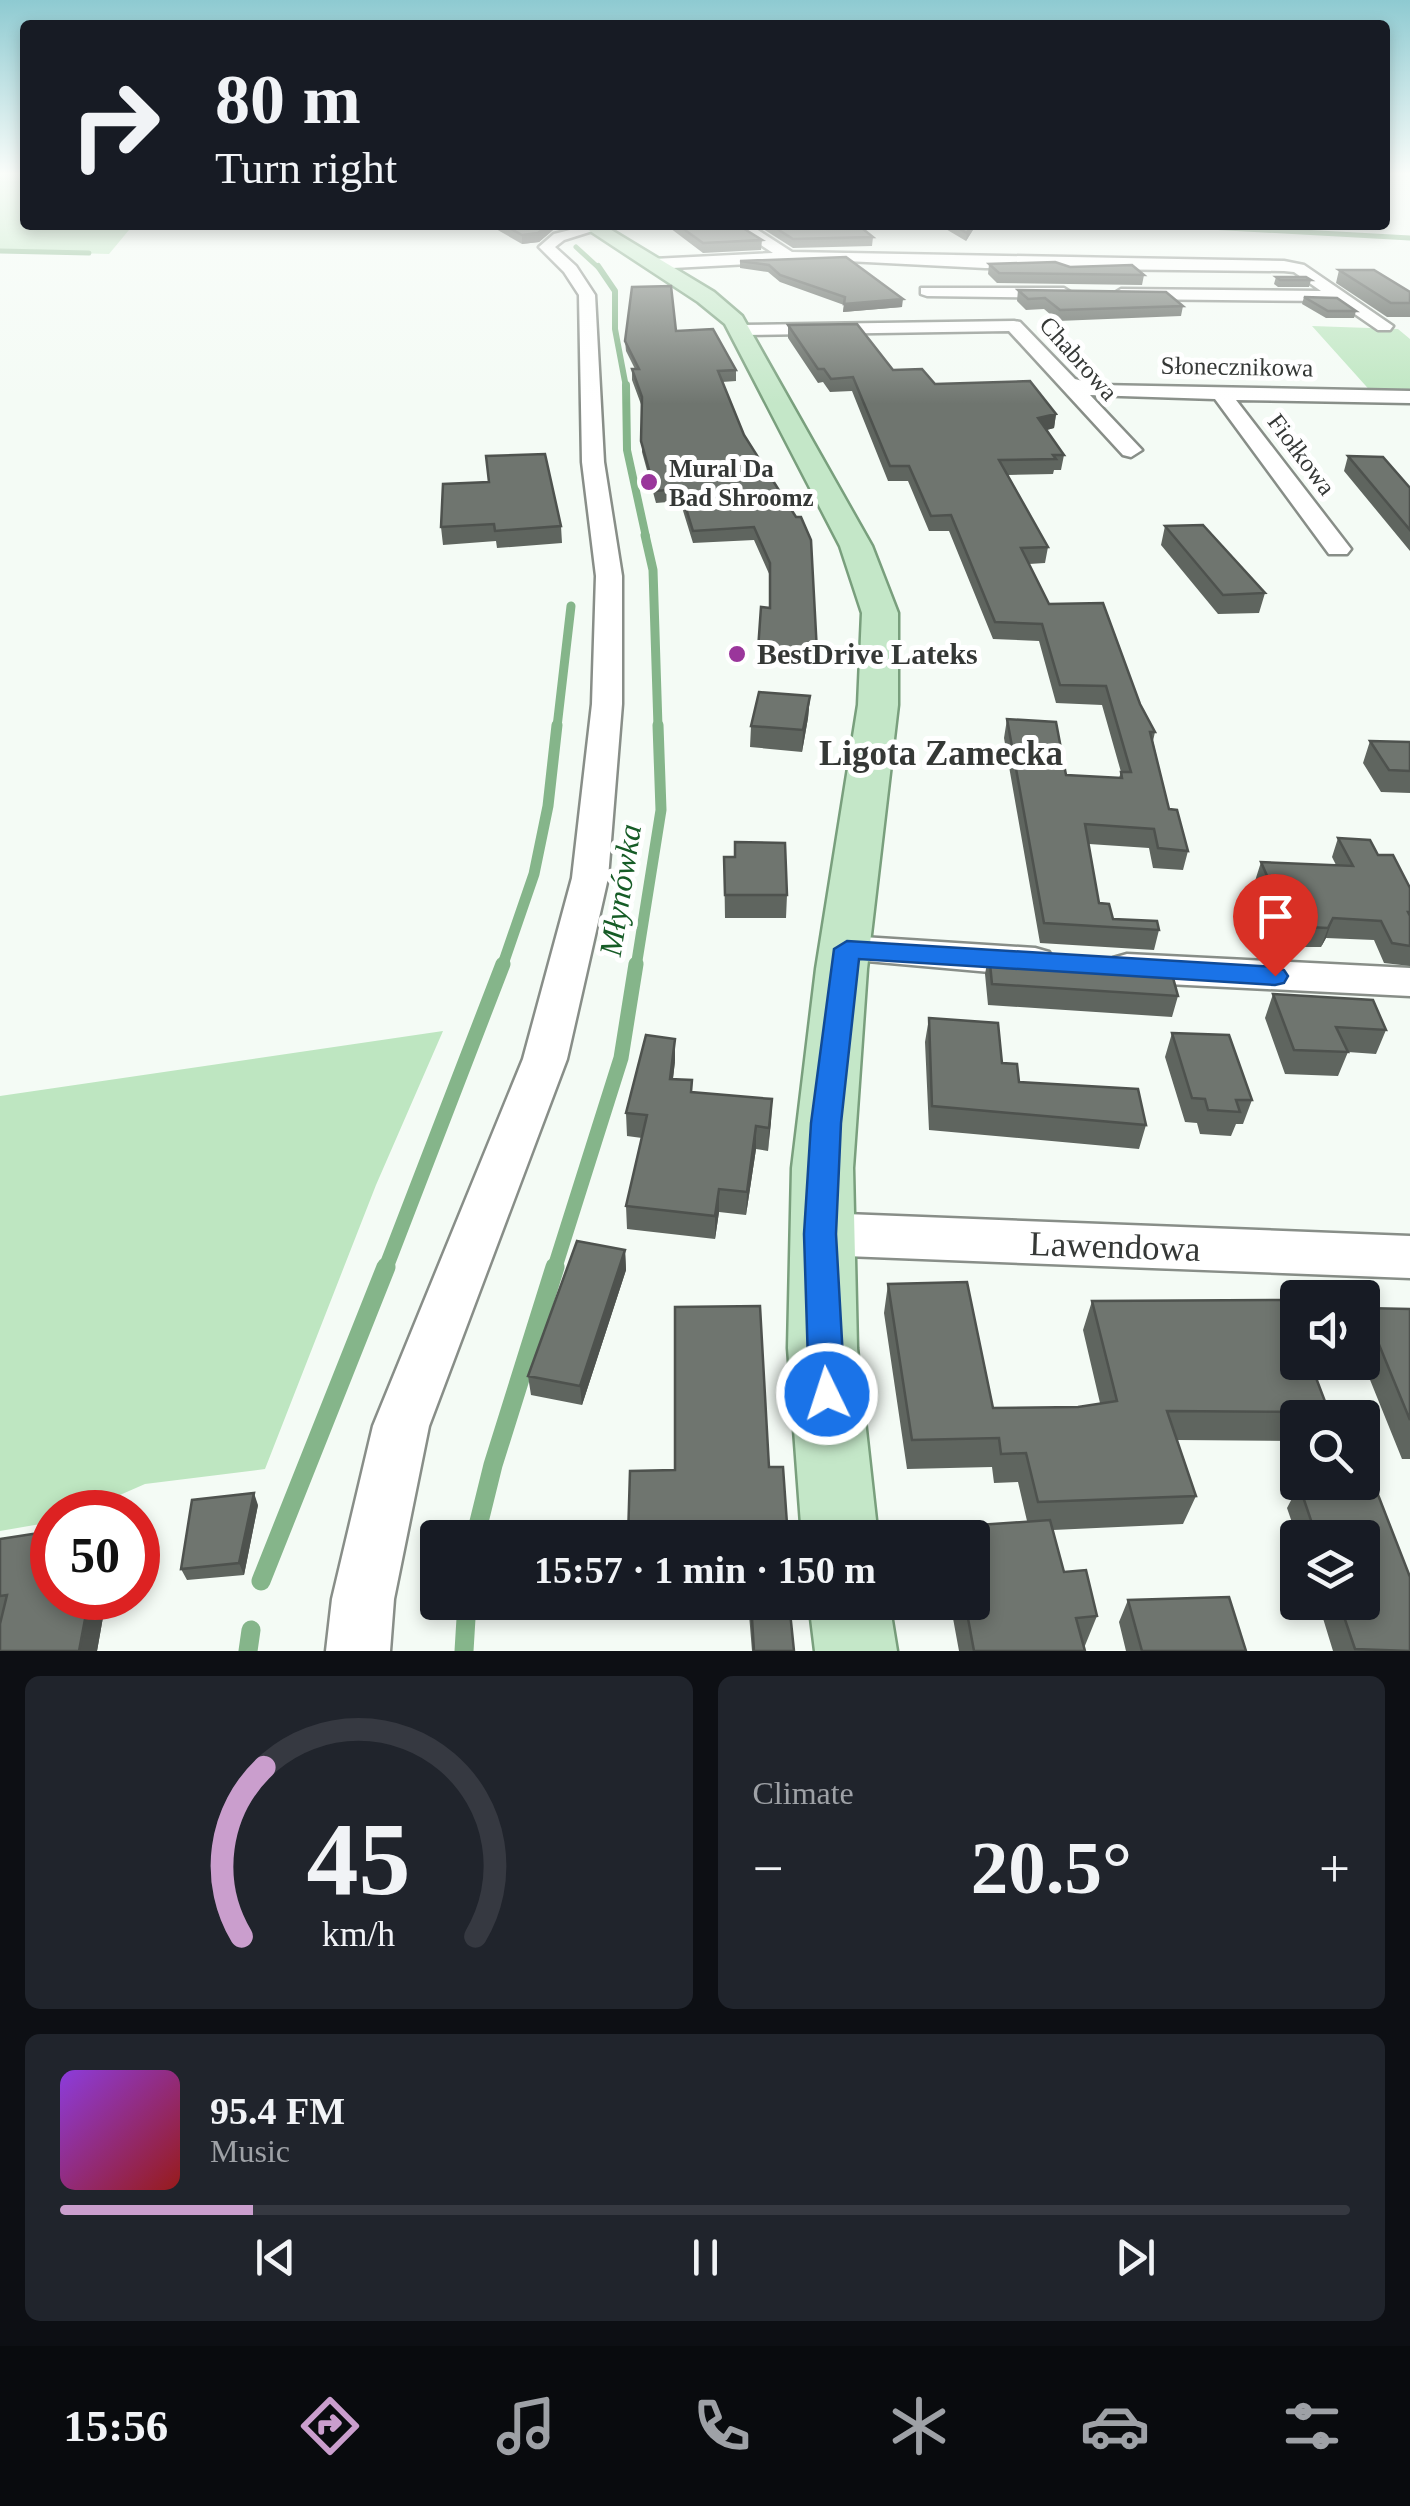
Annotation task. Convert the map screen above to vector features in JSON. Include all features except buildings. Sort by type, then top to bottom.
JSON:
[{"type":"main road","points":[[631,250],[721,308],[739,330],[856,546],[880,613],[878,704],[826,1123],[820,1234],[824,1360],[838,1520]]},
{"type":"main road","points":[[852,1620],[856,1651]]},
{"type":"street","points":[[358,1651],[369,1564],[401,1426],[545,1059],[590,878],[607,704],[609,576],[593,462],[587,295],[570,270],[549,250]]},
{"type":"street","points":[[778,250],[786,255]]},
{"type":"street","points":[[653,264],[888,250]]},
{"type":"street","points":[[889,250],[962,324]]},
{"type":"street","points":[[889,250],[969,262],[1298,268],[1384,326]]},
{"type":"street","points":[[928,291],[1084,293]]},
{"type":"street","points":[[1104,293],[1340,296]]},
{"type":"street","name":"Chabrowa","points":[[739,330],[962,324],[1018,328],[1130,450]]},
{"type":"street","name":"Słonecznikowa","points":[[1065,383],[1098,391],[1410,397]]},
{"type":"street","name":"Fiołkowa","points":[[1221,394],[1338,549]]},
{"type":"street","points":[[847,949],[1410,982]]},
{"type":"street","name":"Lawendowa","points":[[820,1234],[1410,1257]]},
{"type":"green space","points":[[0,250],[112,250],[109,254]]},
{"type":"green space","points":[[1312,326],[1398,329],[1410,339],[1410,395],[1374,395]]},
{"type":"green space","points":[[443,1031],[376,1185],[265,1469],[145,1484],[131,1490],[30,1490],[30,1526],[0,1531],[0,1096]]},
{"type":"waterway","name":"Młynówka","points":[[579,250],[600,269]]},
{"type":"waterway","points":[[0,251],[89,253]]},
{"type":"waterway","name":"Młynówka","points":[[598,266],[615,291],[615,329],[626,387]]},
{"type":"waterway","name":"Młynówka","points":[[626,385],[627,450],[646,537]]},
{"type":"waterway","name":"Młynówka","points":[[645,535],[653,570],[658,727]]},
{"type":"waterway","points":[[557,727],[571,606]]},
{"type":"waterway","points":[[502,967],[534,874],[548,806],[557,725]]},
{"type":"waterway","name":"Młynówka","points":[[636,967],[661,810],[658,725]]},
{"type":"waterway","points":[[385,1270],[503,964]]},
{"type":"waterway","name":"Młynówka","points":[[554,1270],[621,1058],[636,964]]},
{"type":"waterway","points":[[261,1581],[386,1267]]},
{"type":"waterway","name":"Młynówka","points":[[479,1520],[555,1267]]},
{"type":"waterway","name":"Młynówka","points":[[464,1651],[466,1620]]},
{"type":"waterway","points":[[248,1651],[251,1630]]},
{"type":"place","name":"Mural Da Bad Shroomz","points":[[649,482]]},
{"type":"place","name":"BestDrive Lateks","points":[[737,654]]},
{"type":"district","name":"Ligota Zamecka","points":[[941,753]]},
{"type":"route","points":[[827,1394],[820,1234],[826,1123],[847,949],[1275,976]]}]
